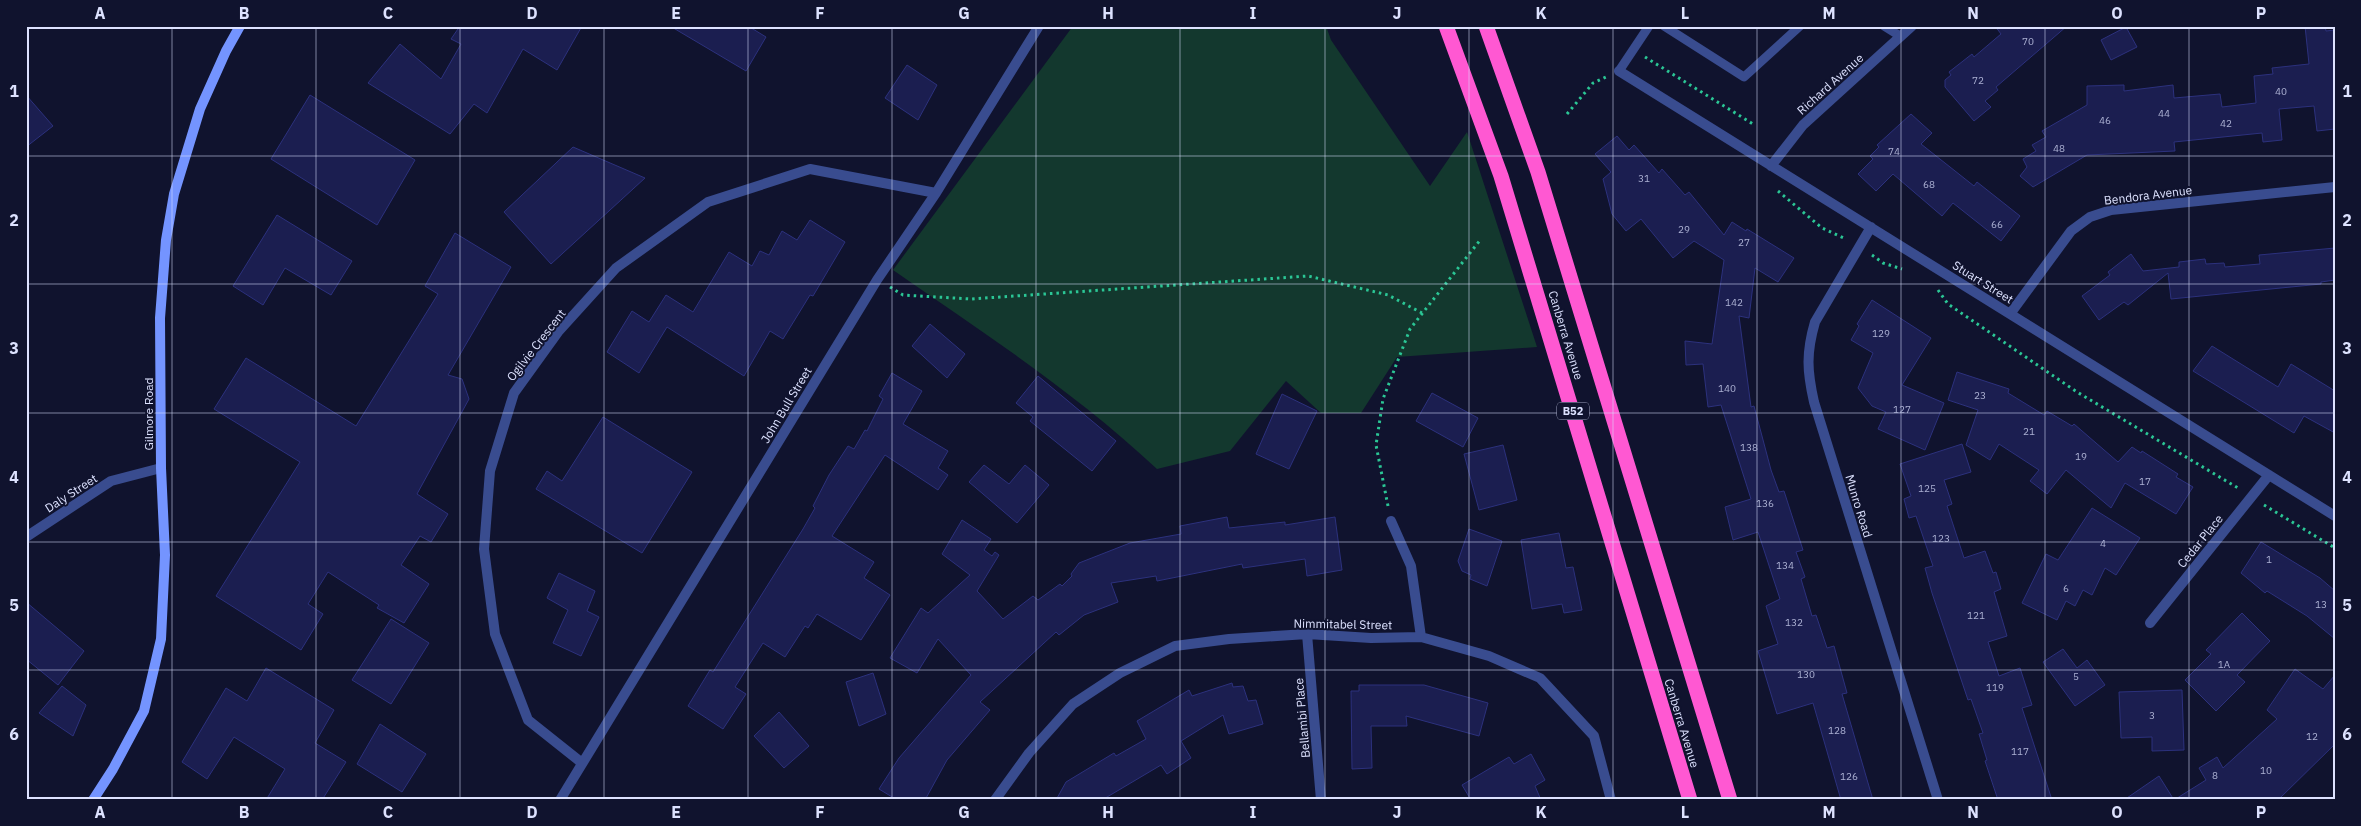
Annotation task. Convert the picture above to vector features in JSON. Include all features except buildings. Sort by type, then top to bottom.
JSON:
[{"type":"highway","name":"Canberra Avenue","points":[[1446,26],[1501,176],[1690,800]]},
{"type":"highway","name":"Canberra Avenue","points":[[1486,26],[1541,182],[1730,800]]},
{"type":"street","name":"Gilmore Road","points":[[93,800],[113,769],[144,711],[161,639],[165,555],[161,468],[160,318],[166,240],[174,194],[200,109],[226,51],[240,26]]},
{"type":"street","name":"John Bull Street","points":[[560,800],[877,280],[936,193],[1039,26]]},
{"type":"street","name":"Richard Avenue","points":[[1770,166],[1803,125],[1912,26]]},
{"type":"street","name":"Stuart Street","points":[[1619,70],[1770,166],[2335,516]]},
{"type":"street","name":"Ogilvie Crescent","points":[[582,763],[528,720],[495,634],[484,549],[490,471],[514,393],[558,332],[616,268],[708,202],[810,169],[936,193]]},
{"type":"street","name":"Bendora Avenue","points":[[2010,314],[2071,231],[2090,217],[2111,210],[2335,187]]},
{"type":"street","name":"Munro Road","points":[[1871,227],[1814,322],[1810,336],[1807,370],[1814,402],[1938,800]]},
{"type":"street","name":"Daly Street","points":[[26,537],[111,481],[161,468]]},
{"type":"street","name":"Cedar Place","points":[[2150,623],[2269,475]]},
{"type":"street","points":[[1391,521],[1411,566],[1421,637]]},
{"type":"street","name":"Nimmitabel Street","points":[[995,800],[1030,752],[1073,704],[1120,673],[1175,646],[1229,639],[1307,634],[1371,638],[1421,637],[1489,656],[1540,678],[1594,736],[1610,800]]},
{"type":"street","name":"Bellambi Place","points":[[1307,634],[1321,800]]},
{"type":"lane","points":[[1619,70],[1649,26]]},
{"type":"lane","points":[[1664,26],[1744,77],[1800,26]]},
{"type":"lane","points":[[1884,26],[1900,36]]},
{"type":"path","points":[[1632,49],[1753,124]]},
{"type":"path","points":[[1566,114],[1593,83],[1619,70]]},
{"type":"path","points":[[1772,188],[1822,228],[1859,246],[1883,262],[1896,265],[1908,272]]},
{"type":"path","points":[[1391,521],[1376,445],[1383,399],[1410,329],[1481,239]]},
{"type":"path","points":[[877,280],[903,294],[971,299],[1308,276],[1388,295],[1422,313]]},
{"type":"path","points":[[1930,285],[1938,290],[1948,304],[2077,392],[2335,548]]},
{"type":"green space","points":[[1073,26],[1326,26],[1331,40],[1430,186],[1467,132],[1537,347],[1397,357],[1361,413],[1321,413],[1286,381],[1230,451],[1157,469],[1062,389],[893,270]]}]
